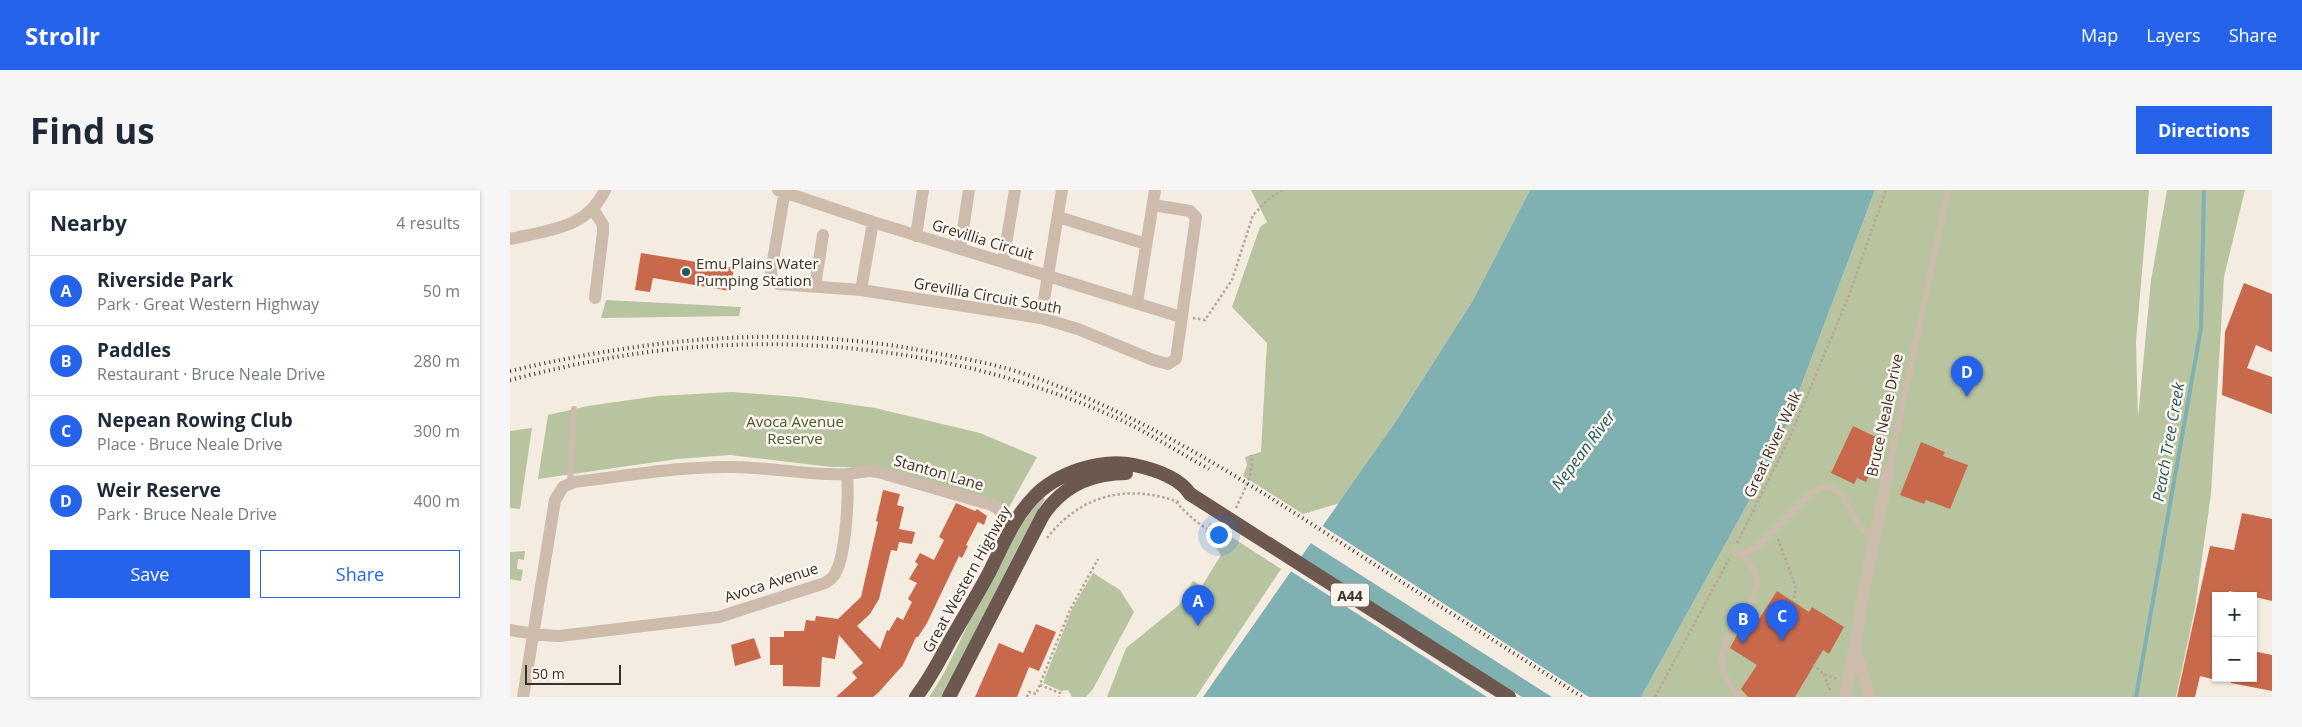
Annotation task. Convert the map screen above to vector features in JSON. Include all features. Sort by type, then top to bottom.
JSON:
[{"type":"highway","name":"Great Western Highway","points":[[916,697],[934,670],[988,574],[1012,526],[1034,496],[1057,480],[1088,468],[1120,464],[1143,467],[1185,486],[1187,499]]},
{"type":"highway","name":"Great Western Highway","points":[[950,697],[1043,515],[1057,497],[1086,480],[1116,473],[1144,476],[1187,499],[1509,697]]},
{"type":"street","points":[[510,239],[567,226],[580,221],[593,209],[605,190]]},
{"type":"street","points":[[916,236],[923,190]]},
{"type":"street","points":[[960,249],[970,190]]},
{"type":"street","points":[[1003,262],[1015,190]]},
{"type":"street","points":[[1041,318],[1062,190]]},
{"type":"street","points":[[1137,303],[1155,190]]},
{"type":"street","name":"Grevillia Circuit","points":[[782,191],[916,236],[1181,316]]},
{"type":"street","name":"Grevillia Circuit South","points":[[782,191],[771,272],[774,282],[782,285],[861,290],[1041,318],[1078,330],[1152,360],[1168,364],[1176,359],[1181,316]]},
{"type":"street","points":[[1152,205],[1190,211],[1196,217],[1181,316]]},
{"type":"street","points":[[593,209],[602,225],[603,232],[595,298]]},
{"type":"street","points":[[1058,217],[1146,244]]},
{"type":"street","points":[[861,290],[873,222]]},
{"type":"street","points":[[815,286],[824,235]]},
{"type":"street","points":[[523,697],[550,526],[558,491],[570,483],[701,467],[735,467],[828,475],[847,474]]},
{"type":"street","name":"Bruce Neale Drive","points":[[1846,697],[1875,534],[1889,469]]},
{"type":"street","name":"Stanton Lane","points":[[847,474],[869,471],[878,472],[992,505],[998,509],[1012,526]]},
{"type":"street","name":"Avoca Avenue","points":[[510,630],[559,636],[719,617],[825,583],[834,576],[839,564],[849,500],[847,474]]},
{"type":"street","name":"Bruce Neale Drive","points":[[1854,648],[1870,697]]},
{"type":"lane","name":"Bruce Neale Drive","points":[[1889,469],[1948,190]]},
{"type":"lane","points":[[570,483],[574,409]]},
{"type":"lane","points":[[1741,555],[1757,548],[1812,492],[1825,487],[1836,491],[1844,498],[1860,528],[1875,534]]},
{"type":"lane","points":[[1733,551],[1741,555],[1753,566],[1756,572],[1757,588],[1731,632],[1722,654],[1726,679],[1740,697]]},
{"type":"path","points":[[1181,316],[1205,320],[1232,280],[1253,215],[1270,198],[1282,190]]},
{"type":"path","name":"Great River Walk","points":[[1655,697],[1733,551],[1788,441],[1848,298],[1886,190]]},
{"type":"path","points":[[1047,538],[1062,520],[1074,510],[1102,497],[1144,494],[1187,499]]},
{"type":"path","points":[[1776,530],[1796,588],[1793,601]]},
{"type":"path","points":[[1027,697],[1029,692],[1036,694],[1070,610],[1098,559]]},
{"type":"path","points":[[1813,665],[1824,674],[1848,682]]},
{"type":"path","points":[[1824,674],[1830,690],[1829,693]]},
{"type":"path","points":[[1040,685],[1060,694],[1059,697]]},
{"type":"green space","points":[[1251,190],[1530,190],[1472,302],[1394,424],[1340,503],[1303,514],[1243,476],[1247,465],[1245,457],[1261,452],[1267,343],[1232,307],[1260,227],[1267,222]]},
{"type":"green space","points":[[1875,190],[2149,190],[2136,342],[2138,418],[2151,280],[2167,190],[2245,190],[2224,277],[2211,494],[2195,608],[2176,697],[1641,697],[1776,452]]},
{"type":"green space","points":[[606,300],[741,307],[739,316],[601,318]]},
{"type":"green space","name":"Avoca Avenue Reserve","points":[[732,392],[799,397],[875,408],[980,433],[1037,457],[1007,511],[869,467],[831,467],[730,455],[677,459],[538,479],[548,415],[588,406],[658,396]]},
{"type":"green space","points":[[532,428],[520,509],[510,508],[510,431]]},
{"type":"green space","points":[[1042,497],[1045,499],[942,697],[929,697],[947,668],[1008,547]]},
{"type":"green space","points":[[1210,523],[1281,569],[1196,697],[1107,697],[1126,648],[1179,605],[1193,581],[1202,586],[1221,555],[1205,532]]},
{"type":"green space","points":[[525,551],[524,560],[518,559],[517,569],[523,570],[521,581],[510,579],[510,552]]},
{"type":"green space","points":[[1093,573],[1120,590],[1134,612],[1093,689],[1086,697],[1072,697],[1068,690],[1061,691],[1043,683],[1072,609]]},
{"type":"water","name":"Nepean River","points":[[1530,190],[1875,190],[1776,452],[1641,697],[1203,697],[1394,424],[1472,302]]},
{"type":"pier","points":[[1321,525],[1589,697],[1552,697],[1309,542]]},
{"type":"pier","points":[[1299,556],[1522,697],[1487,697],[1289,570]]},
{"type":"building","name":"Emu Plains Water Pumping Station","points":[[641,253],[734,268],[730,291],[653,278],[650,292],[635,290]]},
{"type":"building","points":[[2244,283],[2272,294],[2272,352],[2256,345],[2247,368],[2272,377],[2272,414],[2222,395],[2225,332]]},
{"type":"building","points":[[1853,426],[1876,437],[1882,448],[1866,482],[1857,478],[1854,484],[1831,473]]},
{"type":"building","points":[[1921,442],[1945,452],[1943,456],[1968,465],[1950,509],[1926,500],[1924,504],[1900,495]]},
{"type":"building","points":[[883,490],[900,494],[897,505],[904,507],[899,529],[915,532],[912,544],[899,542],[897,551],[891,550],[879,599],[870,614],[857,626],[880,649],[887,630],[889,631],[897,617],[903,620],[912,602],[908,599],[917,583],[909,579],[918,564],[915,562],[920,553],[934,560],[944,540],[939,537],[956,503],[975,511],[977,509],[987,516],[984,525],[978,522],[966,545],[968,546],[962,558],[959,556],[927,623],[918,637],[916,637],[903,665],[873,697],[836,697],[857,678],[852,672],[863,663],[839,635],[835,659],[822,657],[820,687],[783,686],[783,665],[770,665],[770,637],[784,637],[784,631],[804,631],[806,620],[815,621],[816,616],[838,619],[861,597],[878,522],[876,521]]},
{"type":"building","points":[[2242,513],[2272,519],[2272,601],[2257,598],[2257,592],[2212,592],[2212,679],[2200,676],[2195,697],[2177,697],[2210,546],[2234,550]]},
{"type":"building","points":[[1777,591],[1809,612],[1812,607],[1844,627],[1829,654],[1823,650],[1795,697],[1748,697],[1741,689],[1757,665],[1730,648],[1743,624],[1752,630]]},
{"type":"building","points":[[1036,624],[1056,632],[1039,671],[1029,667],[1017,697],[975,697],[999,643],[1023,653]]},
{"type":"building","points":[[754,638],[761,658],[735,666],[731,645]]},
{"type":"building","points":[[2257,652],[2272,655],[2272,691],[2231,683],[2257,682]]},
{"type":"waterway","name":"Peach Tree Creek","points":[[2136,697],[2201,328],[2204,190]]},
{"type":"railway","points":[[510,371],[564,359],[671,343],[724,338],[777,337],[885,344],[994,365],[1025,374],[1107,407],[1147,426],[1223,469],[1582,697]]},
{"type":"railway","points":[[510,380],[599,360],[691,347],[754,344],[817,346],[880,352],[943,362],[1004,377],[1064,397],[1123,421],[1209,469]]},
{"type":"place","name":"Emu Plains Water Pumping Station","points":[[686,272]]},
{"type":"place","name":"Weir Reserve","points":[[1967,397]]},
{"type":"place","name":"Riverside Park","points":[[1198,626]]},
{"type":"place","name":"Nepean Rowing Club","points":[[1782,641]]},
{"type":"place","name":"Paddles","points":[[1743,644]]}]
